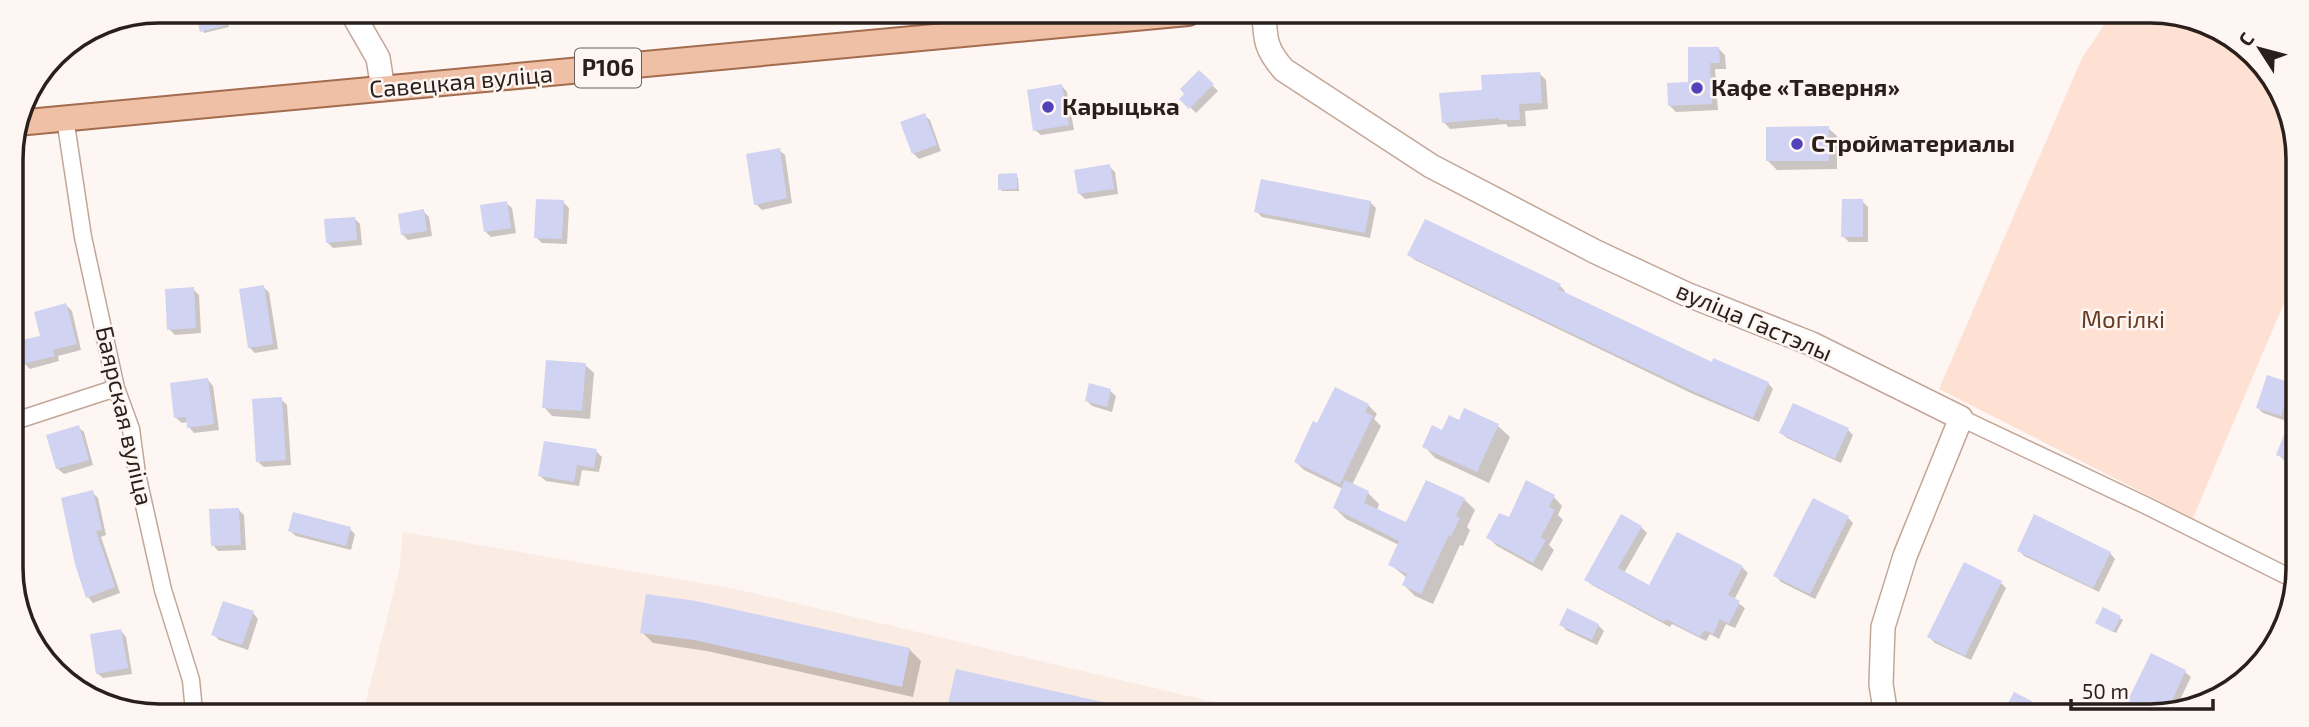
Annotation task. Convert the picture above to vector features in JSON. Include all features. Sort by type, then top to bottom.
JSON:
[{"type":"main road","name":"Савецкая вуліца","points":[[28,121],[1082,23]]},
{"type":"street","points":[[358,23],[378,58],[383,89]]},
{"type":"street","name":"вуліца Гастэлы","points":[[1264,23],[1269,53],[1284,70],[1431,166],[1596,253],[1686,294],[1812,344],[2286,575]]},
{"type":"street","name":"Баярская вуліца","points":[[65,118],[82,237],[116,388],[131,429],[163,590],[191,680],[193,704]]},
{"type":"street","points":[[23,418],[116,388]]},
{"type":"street","points":[[1884,704],[1881,684],[1883,627],[1905,556],[1961,418]]},
{"type":"shaded area","points":[[403,532],[740,590],[1222,704],[365,704],[399,571]]},
{"type":"green space","name":"Могілкі","points":[[2106,23],[2150,23],[2185,27],[2225,45],[2225,84],[2264,84],[2284,132],[2286,298],[2193,518],[1939,389],[2082,58]]},
{"type":"building","points":[[198,23],[227,23],[228,25],[200,32]]},
{"type":"building","points":[[1688,47],[1719,47],[1720,63],[1710,63],[1712,104],[1668,106],[1667,83],[1688,82]]},
{"type":"building","points":[[1199,70],[1214,84],[1189,109],[1179,99],[1184,94],[1180,89]]},
{"type":"building","points":[[1540,72],[1542,103],[1519,104],[1520,120],[1499,118],[1442,123],[1439,93],[1482,90],[1481,75]]},
{"type":"building","name":"Карыцька","points":[[1062,84],[1069,125],[1033,131],[1027,90]]},
{"type":"building","points":[[925,113],[937,145],[912,154],[900,122]]},
{"type":"building","name":"Стройматериалы","points":[[1829,126],[1829,161],[1766,161],[1766,127]]},
{"type":"building","points":[[780,148],[787,198],[754,205],[746,154]]},
{"type":"building","points":[[1110,164],[1114,189],[1078,194],[1074,170]]},
{"type":"building","points":[[1017,173],[1017,189],[998,190],[998,174]]},
{"type":"building","points":[[1261,179],[1371,201],[1365,233],[1254,212]]},
{"type":"building","points":[[536,199],[564,200],[562,239],[534,238]]},
{"type":"building","points":[[1842,199],[1863,199],[1863,237],[1841,237]]},
{"type":"building","points":[[507,201],[511,228],[484,232],[480,205]]},
{"type":"building","points":[[424,209],[427,231],[401,235],[398,214]]},
{"type":"building","points":[[355,217],[357,240],[326,243],[324,219]]},
{"type":"building","points":[[1425,219],[1561,284],[1558,289],[1712,362],[1713,358],[1769,382],[1753,418],[1407,255]]},
{"type":"building","points":[[264,285],[273,344],[248,348],[239,289]]},
{"type":"building","points":[[194,287],[196,328],[167,330],[165,289]]},
{"type":"building","points":[[66,303],[77,344],[53,350],[55,356],[23,364],[23,340],[40,336],[34,312]]},
{"type":"building","points":[[546,360],[586,363],[582,411],[542,408]]},
{"type":"building","points":[[2267,375],[2286,381],[2286,401],[2281,416],[2256,408]]},
{"type":"building","points":[[208,378],[214,424],[187,428],[186,417],[174,418],[170,383]]},
{"type":"building","points":[[1089,383],[1111,389],[1107,407],[1085,401]]},
{"type":"building","points":[[1335,387],[1369,404],[1365,412],[1373,416],[1340,484],[1294,462],[1313,421],[1317,423]]},
{"type":"building","points":[[282,397],[286,460],[256,462],[252,399]]},
{"type":"building","points":[[1793,403],[1849,428],[1835,459],[1779,433]]},
{"type":"building","points":[[1464,408],[1499,424],[1477,472],[1422,447],[1432,425],[1442,430],[1449,415],[1459,420]]},
{"type":"building","points":[[79,425],[89,460],[56,469],[46,435]]},
{"type":"building","points":[[2286,430],[2286,459],[2276,455]]},
{"type":"building","points":[[544,441],[597,449],[594,468],[577,465],[574,482],[538,476]]},
{"type":"building","points":[[1345,480],[1369,491],[1364,503],[1406,522],[1426,480],[1465,498],[1456,516],[1460,518],[1421,594],[1402,585],[1407,574],[1388,565],[1399,541],[1333,508]]},
{"type":"building","points":[[1526,480],[1555,495],[1549,507],[1555,510],[1541,537],[1546,540],[1533,563],[1486,538],[1499,513],[1509,517]]},
{"type":"building","points":[[93,490],[102,530],[96,531],[115,587],[86,598],[75,564],[61,498]]},
{"type":"building","points":[[1813,498],[1849,516],[1810,594],[1773,576]]},
{"type":"building","points":[[239,508],[241,545],[211,546],[209,509]]},
{"type":"building","points":[[293,512],[351,527],[346,546],[288,531]]},
{"type":"building","points":[[1621,514],[1642,526],[1618,568],[1649,585],[1677,532],[1743,566],[1728,595],[1740,601],[1729,624],[1720,619],[1713,634],[1704,630],[1700,637],[1666,619],[1664,622],[1584,580]]},
{"type":"building","points":[[2034,514],[2111,552],[2093,588],[2017,551]]},
{"type":"building","points":[[1964,562],[2002,581],[1965,656],[1927,637]]},
{"type":"building","points":[[646,594],[696,601],[910,648],[902,687],[694,640],[640,633]]},
{"type":"building","points":[[223,601],[254,611],[242,645],[211,635]]},
{"type":"building","points":[[2103,607],[2121,616],[2113,632],[2095,623]]},
{"type":"building","points":[[1567,608],[1599,624],[1592,640],[1559,625]]},
{"type":"building","points":[[121,629],[128,668],[96,674],[90,634]]},
{"type":"building","points":[[2151,653],[2186,670],[2171,703],[2126,704]]},
{"type":"building","points":[[956,669],[1112,704],[948,704]]},
{"type":"building","points":[[2014,692],[2032,701],[2031,704],[2008,704]]},
{"type":"place","name":"Кафе «Таверня»","points":[[1697,88]]},
{"type":"place","name":"Карыцька","points":[[1048,107]]},
{"type":"place","name":"Стройматериалы","points":[[1797,144]]}]
